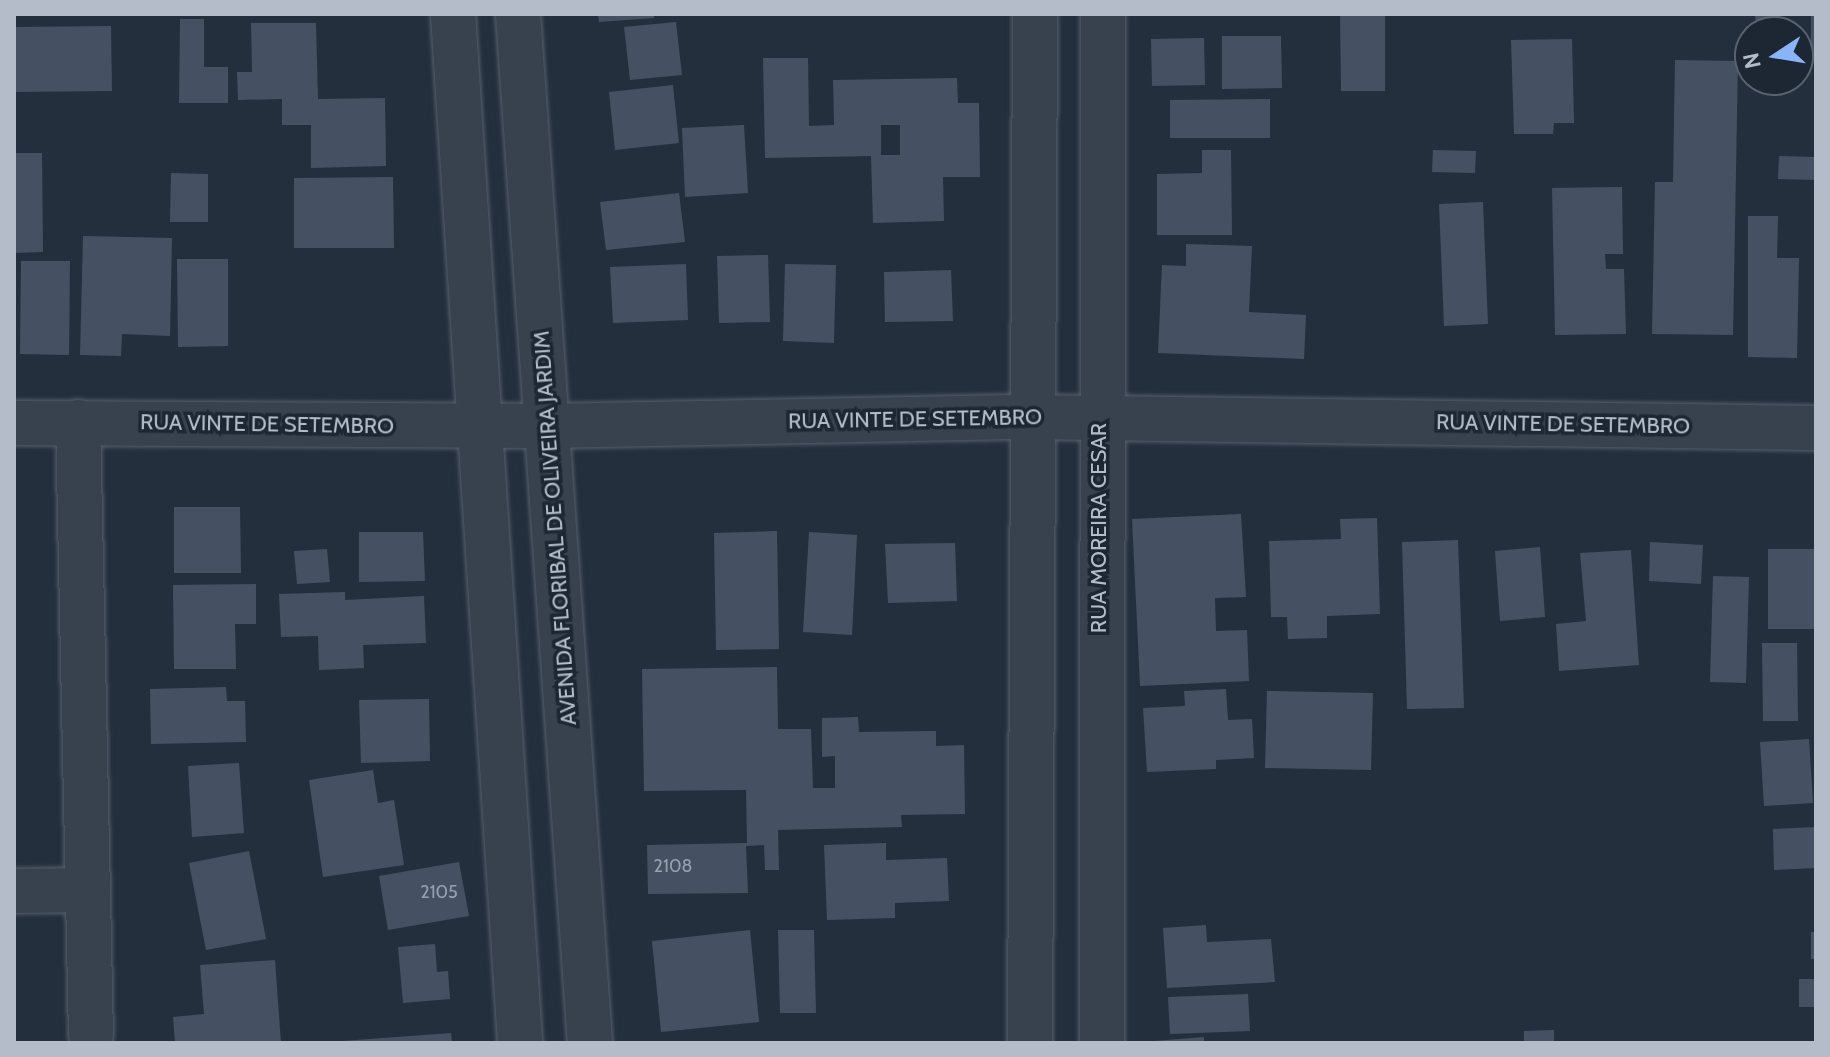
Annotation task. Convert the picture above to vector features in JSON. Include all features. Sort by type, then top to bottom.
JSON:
[{"type":"street","points":[[453,14],[520,1043]]},
{"type":"street","name":"AVENIDA FLORIBAL DE OLIVEIRA JARDIM","points":[[518,14],[590,1043]]},
{"type":"street","points":[[1030,1043],[1030,417],[1035,14]]},
{"type":"street","name":"RUA MOREIRA CESAR","points":[[1102,1043],[1098,417],[1103,14]]},
{"type":"street","name":"RUA VINTE DE SETEMBRO","points":[[14,423],[548,426],[1098,417],[1816,428]]},
{"type":"street","points":[[78,422],[91,1035]]},
{"type":"street","points":[[14,891],[86,890]]},
{"type":"street","points":[[511,901],[581,899]]},
{"type":"building","points":[[598,14],[654,14],[654,18],[599,22]]},
{"type":"building","points":[[1340,14],[1385,14],[1385,91],[1341,91]]},
{"type":"building","points":[[1755,14],[1780,16],[1755,16]]},
{"type":"building","points":[[1816,14],[1816,56],[1814,16],[1811,16]]},
{"type":"building","points":[[180,19],[204,19],[204,67],[228,67],[228,103],[179,103]]},
{"type":"building","points":[[676,22],[682,75],[630,80],[624,27]]},
{"type":"building","points":[[251,23],[316,23],[318,99],[385,98],[386,166],[311,168],[311,125],[282,125],[282,99],[238,100],[237,72],[252,72]]},
{"type":"building","points":[[111,26],[112,91],[14,92],[14,27]]},
{"type":"building","points":[[1222,36],[1281,36],[1282,88],[1222,89]]},
{"type":"building","points":[[1204,38],[1205,85],[1152,86],[1151,39]]},
{"type":"building","points":[[1572,39],[1574,123],[1554,123],[1553,134],[1514,134],[1511,40]]},
{"type":"building","points":[[763,58],[808,58],[809,126],[834,125],[833,80],[957,78],[958,103],[979,103],[980,177],[943,177],[944,221],[873,223],[871,156],[765,158]],"holes":[[[881,125],[900,125],[900,155],[881,155]]]},
{"type":"building","points":[[1675,60],[1734,61],[1734,96],[1737,96],[1733,335],[1652,334],[1655,182],[1673,182]]},
{"type":"building","points":[[673,85],[679,143],[615,150],[609,92]]},
{"type":"building","points":[[1270,99],[1270,138],[1170,138],[1170,100]]},
{"type":"building","points":[[744,125],[748,193],[685,197],[682,128]]},
{"type":"building","points":[[1202,150],[1231,150],[1232,235],[1157,235],[1157,174],[1202,173]]},
{"type":"building","points":[[1433,150],[1476,151],[1475,173],[1432,172]]},
{"type":"building","points":[[14,153],[42,153],[43,252],[14,253]]},
{"type":"building","points":[[1779,156],[1816,157],[1816,180],[1778,179]]},
{"type":"building","points":[[171,173],[208,174],[208,222],[170,222]]},
{"type":"building","points":[[393,177],[394,248],[294,248],[294,178]]},
{"type":"building","points":[[1622,187],[1623,254],[1605,254],[1606,269],[1624,269],[1626,334],[1555,335],[1552,188]]},
{"type":"building","points":[[679,193],[685,242],[606,250],[600,202]]},
{"type":"building","points":[[1483,202],[1488,324],[1444,326],[1439,204]]},
{"type":"building","points":[[1748,216],[1778,216],[1777,258],[1799,258],[1797,358],[1748,357]]},
{"type":"building","points":[[83,236],[172,238],[170,336],[122,334],[121,356],[80,355]]},
{"type":"building","points":[[1186,244],[1252,246],[1249,312],[1306,315],[1304,359],[1158,353],[1162,265],[1186,266]]},
{"type":"building","points":[[768,255],[770,322],[719,323],[717,256]]},
{"type":"building","points":[[177,259],[228,259],[228,346],[178,347]]},
{"type":"building","points":[[21,261],[70,261],[69,355],[20,354]]},
{"type":"building","points":[[686,264],[688,320],[613,323],[610,267]]},
{"type":"building","points":[[785,264],[836,265],[834,343],[783,341]]},
{"type":"building","points":[[951,270],[953,321],[885,322],[884,272]]},
{"type":"building","points":[[174,507],[240,507],[241,573],[174,573]]},
{"type":"building","points":[[1241,514],[1246,597],[1215,598],[1216,631],[1247,630],[1249,681],[1140,686],[1132,519]]},
{"type":"building","points":[[1377,518],[1380,614],[1327,616],[1327,638],[1288,639],[1287,617],[1271,617],[1269,541],[1341,539],[1340,519]]},
{"type":"building","points":[[777,531],[779,649],[716,650],[714,533]]},
{"type":"building","points":[[359,532],[423,532],[425,581],[359,582]]},
{"type":"building","points":[[809,532],[857,535],[852,635],[803,632]]},
{"type":"building","points":[[1458,540],[1464,708],[1407,709],[1402,542]]},
{"type":"building","points":[[1650,542],[1703,545],[1701,584],[1649,581]]},
{"type":"building","points":[[955,543],[957,601],[888,603],[885,544]]},
{"type":"building","points":[[1540,547],[1545,617],[1500,621],[1495,551]]},
{"type":"building","points":[[327,549],[330,582],[297,584],[294,551]]},
{"type":"building","points":[[1768,549],[1816,549],[1816,629],[1768,629]]},
{"type":"building","points":[[1631,550],[1639,665],[1559,671],[1556,624],[1586,621],[1580,553]]},
{"type":"building","points":[[1713,576],[1749,577],[1746,683],[1710,682]]},
{"type":"building","points":[[256,584],[256,624],[235,624],[236,669],[174,669],[173,585]]},
{"type":"building","points":[[345,592],[345,600],[424,596],[426,643],[363,645],[364,668],[319,670],[318,636],[281,637],[279,594]]},
{"type":"building","points":[[1762,643],[1797,643],[1798,721],[1763,721]]},
{"type":"building","points":[[777,667],[778,729],[811,729],[813,788],[835,788],[835,756],[822,757],[822,718],[858,717],[859,732],[936,731],[936,746],[964,745],[965,814],[901,815],[902,827],[778,830],[779,870],[765,870],[764,845],[746,846],[748,893],[648,894],[647,845],[747,843],[746,790],[644,791],[642,669]]},
{"type":"building","points":[[226,687],[227,701],[245,701],[246,742],[151,744],[150,689]]},
{"type":"building","points":[[1226,689],[1228,720],[1252,719],[1254,758],[1216,760],[1216,769],[1147,772],[1143,708],[1185,706],[1184,691]]},
{"type":"building","points":[[1267,691],[1373,693],[1371,770],[1265,768]]},
{"type":"building","points":[[429,699],[430,761],[361,763],[359,700]]},
{"type":"building","points":[[1809,739],[1813,803],[1764,806],[1760,742]]},
{"type":"building","points":[[239,763],[244,833],[192,837],[188,766]]},
{"type":"building","points":[[373,770],[378,803],[394,800],[404,865],[323,877],[309,780]]},
{"type":"building","points":[[1816,827],[1816,868],[1774,870],[1773,829]]},
{"type":"building","points":[[886,843],[886,860],[947,858],[949,901],[895,903],[895,918],[827,920],[824,845]]},
{"type":"building","points":[[249,851],[266,939],[206,950],[189,863]]},
{"type":"building","points":[[459,862],[469,916],[388,930],[379,876]]},
{"type":"building","points":[[1206,925],[1207,942],[1271,939],[1275,982],[1167,988],[1163,928]]},
{"type":"building","points":[[750,930],[759,1022],[661,1032],[652,941]]},
{"type":"building","points":[[778,930],[814,930],[816,1013],[780,1013]]},
{"type":"building","points":[[1811,932],[1816,932],[1816,959],[1811,959]]},
{"type":"building","points":[[435,944],[437,972],[448,971],[450,999],[403,1003],[398,947]]},
{"type":"building","points":[[275,960],[281,1043],[175,1043],[173,1017],[204,1014],[200,965]]},
{"type":"building","points":[[1799,979],[1816,979],[1816,1007],[1799,1007]]},
{"type":"building","points":[[1248,994],[1250,1031],[1170,1034],[1168,997]]},
{"type":"building","points":[[1554,1030],[1554,1043],[1524,1043],[1524,1031]]},
{"type":"building","points":[[451,1033],[452,1043],[342,1041]]},
{"type":"building","points":[[1204,1037],[1204,1043],[1154,1043],[1154,1041]]}]
